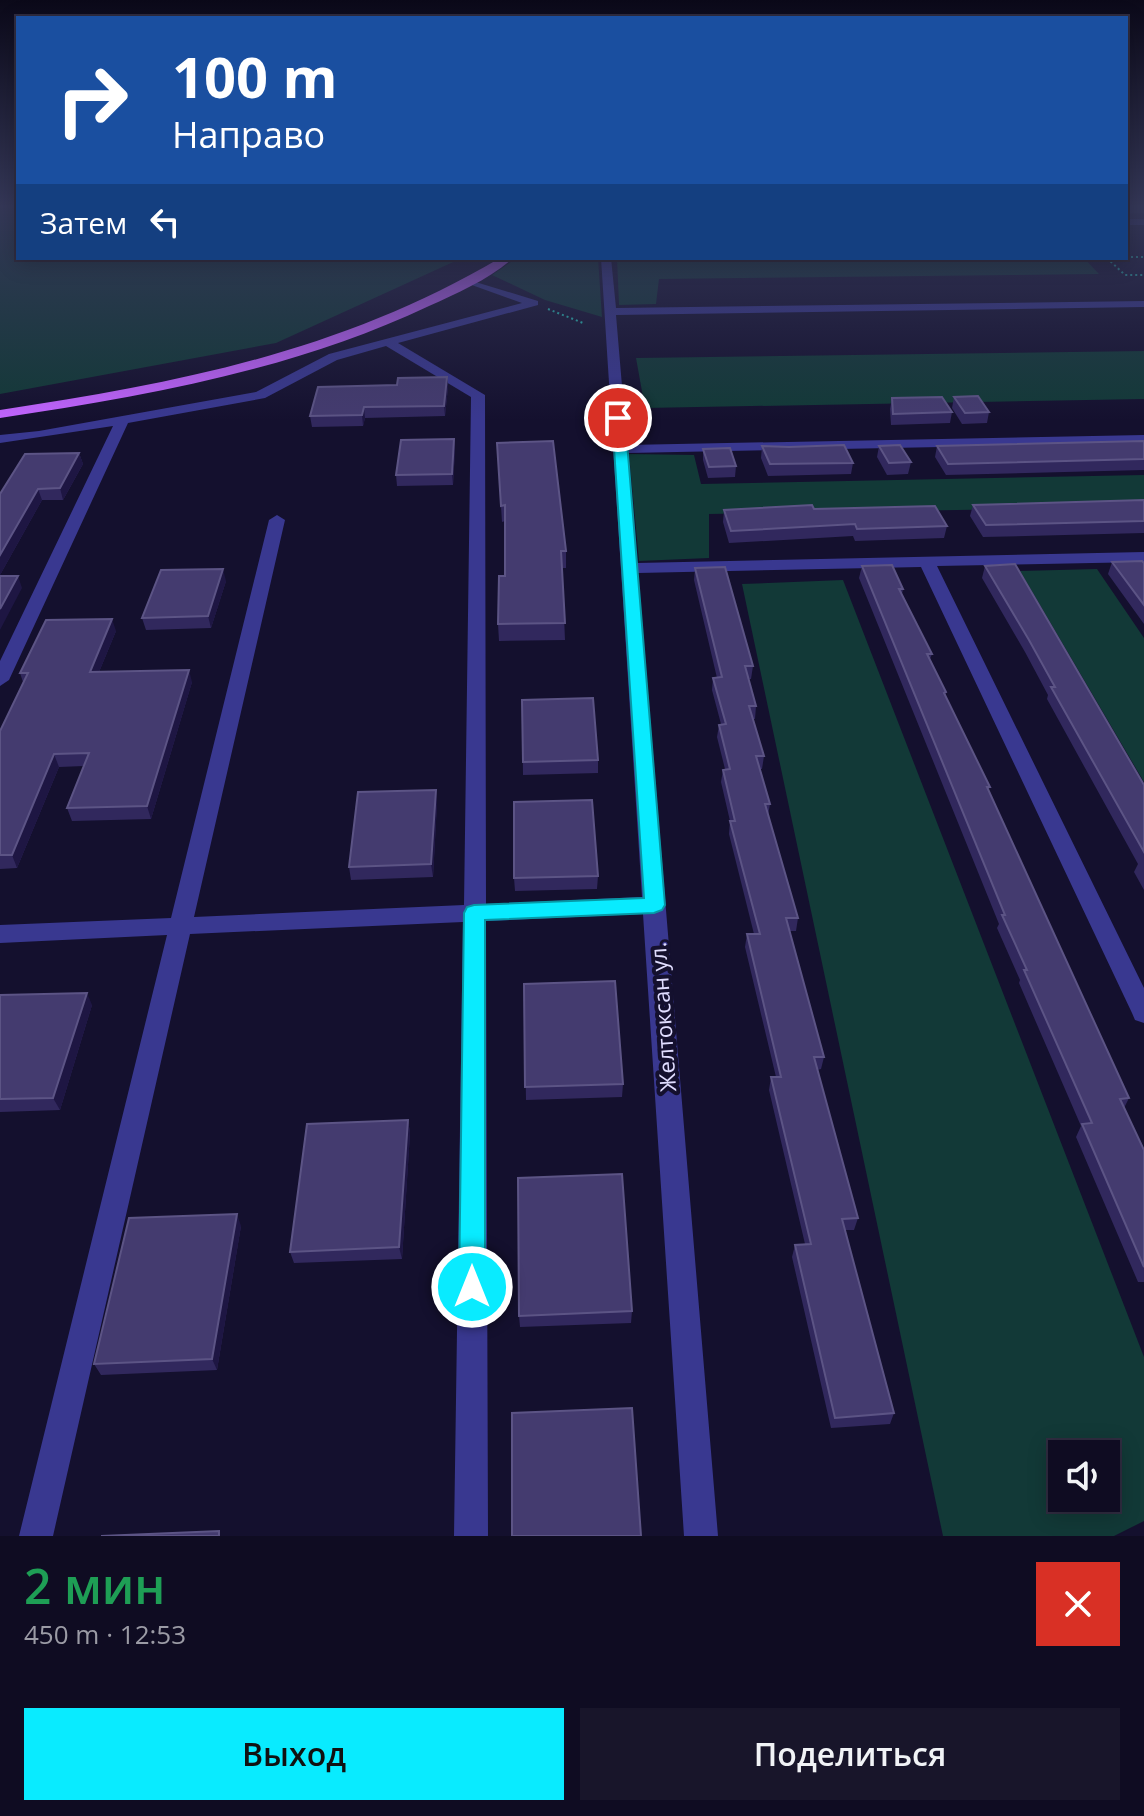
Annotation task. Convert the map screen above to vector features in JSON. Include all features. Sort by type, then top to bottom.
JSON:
[{"type":"main road","points":[[0,414],[114,398],[242,369],[376,326],[479,278]]},
{"type":"street","name":"Желтоксан ул.","points":[[608,278],[701,1536]]},
{"type":"street","points":[[473,282],[534,303]]},
{"type":"street","points":[[0,439],[260,395],[333,357],[534,303]]},
{"type":"street","points":[[611,319],[1144,304]]},
{"type":"street","points":[[1061,319],[1108,318]]},
{"type":"street","points":[[611,319],[655,325]]},
{"type":"street","points":[[984,320],[1029,320]]},
{"type":"street","points":[[810,323],[895,322]]},
{"type":"street","points":[[730,324],[762,324]]},
{"type":"street","points":[[389,343],[478,395],[471,1536]]},
{"type":"street","points":[[0,680],[123,419]]},
{"type":"street","points":[[621,449],[1144,439]]},
{"type":"street","points":[[36,1536],[277,520]]},
{"type":"street","points":[[629,568],[1144,557]]},
{"type":"street","points":[[927,562],[1144,1013]]},
{"type":"street","points":[[0,934],[654,905]]},
{"type":"path","points":[[534,303],[583,323]]},
{"type":"green space","points":[[0,278],[419,278],[276,343],[0,394]]},
{"type":"green space","points":[[498,278],[599,278],[602,317],[545,300]]},
{"type":"green space","points":[[618,278],[775,278],[659,279],[656,304],[619,305]]},
{"type":"green space","points":[[1144,351],[1144,399],[645,408],[636,358]]},
{"type":"green space","points":[[629,454],[694,455],[701,484],[1144,475],[1144,507],[709,514],[709,558],[639,561]]},
{"type":"green space","points":[[1097,569],[1144,638],[1144,782],[1020,571]]},
{"type":"green space","points":[[843,580],[1144,1357],[1144,1521],[1114,1536],[943,1536],[742,584]]},
{"type":"building","points":[[447,377],[444,406],[364,407],[362,415],[310,416],[318,387],[397,385],[398,378]]},
{"type":"building","points":[[978,396],[989,412],[965,413],[954,397]]},
{"type":"building","points":[[942,397],[952,412],[893,414],[892,398]]},
{"type":"building","points":[[454,439],[452,474],[396,475],[401,440]]},
{"type":"building","points":[[553,441],[566,551],[561,551],[565,623],[498,624],[499,576],[505,576],[505,505],[501,506],[497,443]]},
{"type":"building","points":[[1144,441],[1144,459],[948,464],[937,446]]},
{"type":"building","points":[[844,445],[853,463],[770,464],[762,446],[789,447]]},
{"type":"building","points":[[900,445],[911,462],[889,463],[879,446]]},
{"type":"building","points":[[730,448],[736,466],[709,467],[703,449]]},
{"type":"building","points":[[79,453],[60,488],[38,489],[0,555],[0,494],[25,454]]},
{"type":"building","points":[[1144,500],[1144,521],[986,525],[973,505]]},
{"type":"building","points":[[812,505],[814,509],[935,506],[947,526],[857,529],[855,524],[731,531],[724,510]]},
{"type":"building","points":[[1112,562],[1144,563],[1144,605]]},
{"type":"building","points":[[1015,564],[1144,785],[1144,852],[1051,687],[1055,687],[1029,640],[985,566]]},
{"type":"building","points":[[892,565],[903,589],[899,589],[932,654],[927,654],[944,693],[990,787],[987,787],[1129,1098],[1120,1099],[1144,1150],[1144,1267],[1082,1124],[1092,1123],[1024,970],[1027,970],[862,566]]},
{"type":"building","points":[[725,567],[753,666],[745,666],[756,706],[749,706],[764,756],[756,756],[770,804],[765,804],[798,918],[786,918],[824,1057],[814,1057],[858,1218],[842,1219],[894,1413],[835,1418],[795,1245],[811,1244],[771,1077],[781,1077],[747,934],[760,934],[730,821],[735,821],[723,770],[730,769],[719,725],[726,724],[713,678],[722,677],[695,568]]},
{"type":"building","points":[[223,569],[208,616],[142,618],[161,570]]},
{"type":"building","points":[[0,576],[18,576],[0,609]]},
{"type":"building","points":[[112,619],[90,672],[189,670],[147,806],[67,808],[89,753],[54,754],[12,855],[0,855],[0,731],[28,673],[20,673],[46,620]]},
{"type":"building","points":[[593,698],[598,760],[523,762],[522,700]]},
{"type":"building","points":[[436,790],[431,864],[349,867],[358,792]]},
{"type":"building","points":[[592,800],[598,876],[514,878],[514,802]]},
{"type":"building","points":[[615,981],[623,1084],[525,1087],[524,984]]},
{"type":"building","points":[[87,993],[53,1098],[0,1099],[0,995]]},
{"type":"building","points":[[408,1120],[399,1247],[290,1252],[307,1124]]},
{"type":"building","points":[[622,1174],[632,1311],[519,1316],[518,1178]]},
{"type":"building","points":[[237,1214],[212,1359],[94,1364],[129,1218]]},
{"type":"building","points":[[632,1408],[641,1536],[512,1536],[512,1413]]},
{"type":"building","points":[[219,1531],[219,1536],[101,1536]]},
{"type":"route","points":[[472,1287],[474,913],[654,905],[618,418]]}]
